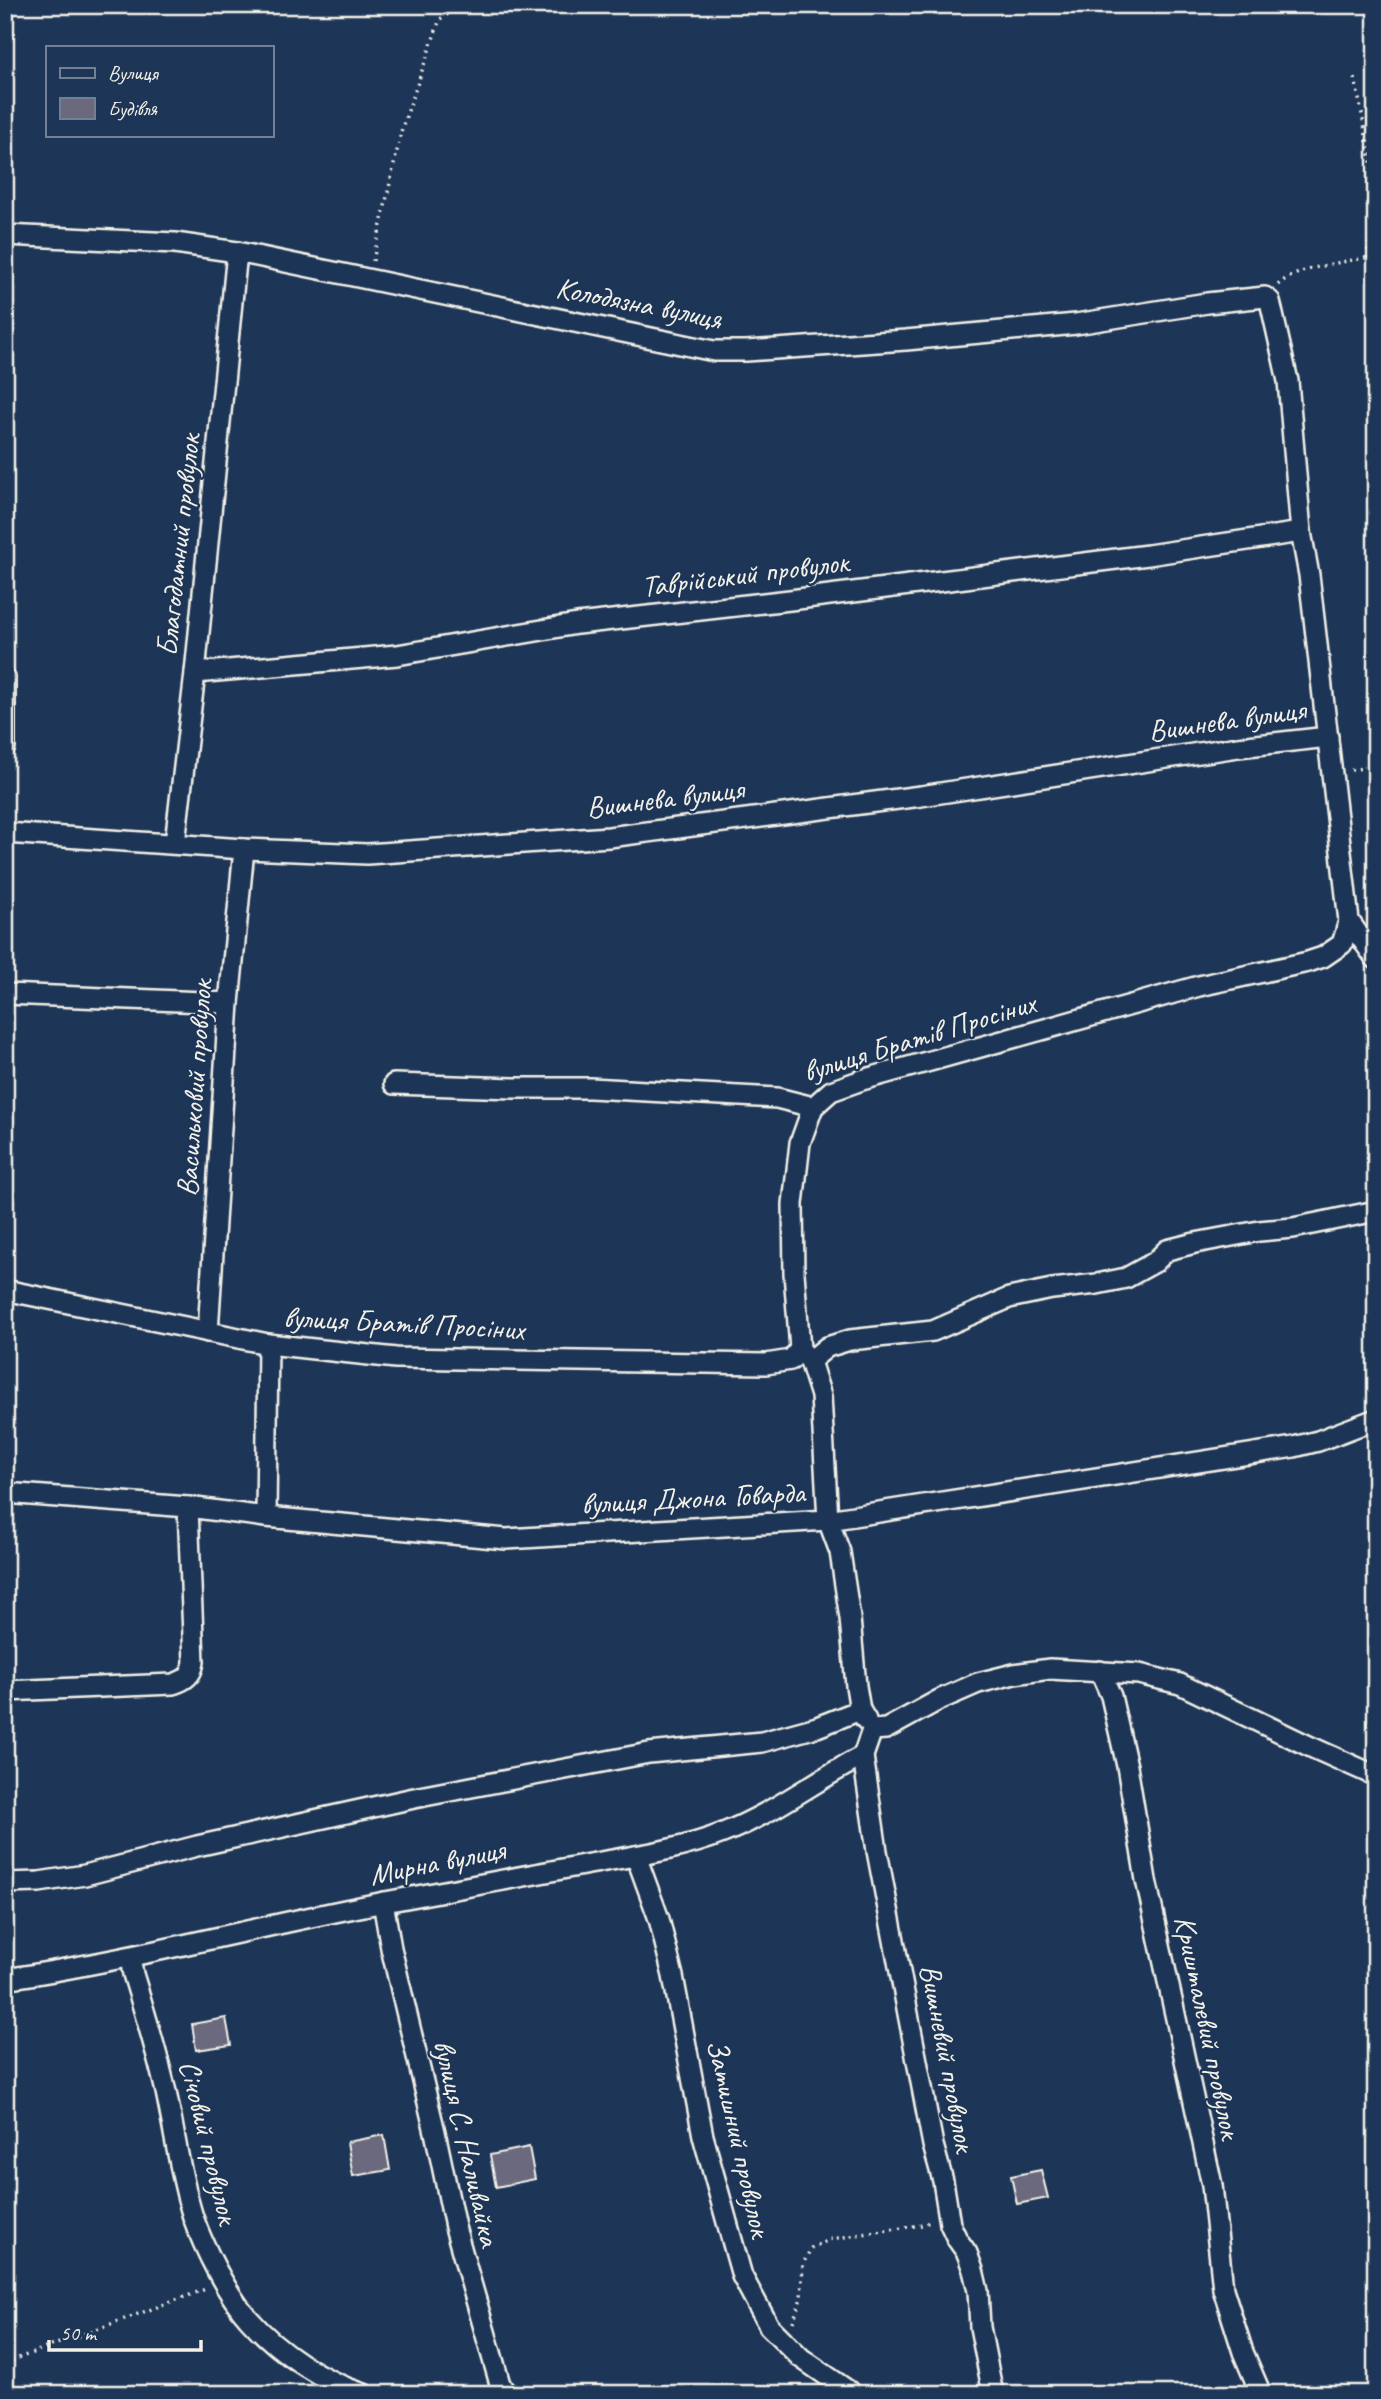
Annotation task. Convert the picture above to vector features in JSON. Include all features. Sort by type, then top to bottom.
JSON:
[{"type":"street","name":"Колодязна вулиця","points":[[5,235],[175,243],[237,252],[714,351],[892,341],[1050,326],[1265,297]]},
{"type":"street","name":"Благодатний провулок","points":[[175,844],[237,252]]},
{"type":"street","points":[[1265,297],[1270,301],[1288,382],[1301,532],[1309,575],[1349,921],[1376,959]]},
{"type":"street","name":"Таврійський провулок","points":[[195,673],[397,655],[577,624],[1149,555],[1301,532]]},
{"type":"street","points":[[5,678],[5,747]]},
{"type":"street","name":"Вишнева вулиця","points":[[5,833],[244,849],[367,854],[609,837],[921,796],[1238,747],[1328,737]]},
{"type":"street","name":"Васильковий провулок","points":[[208,1332],[229,1003],[244,849]]},
{"type":"street","name":"вулиця Братів Просіних","points":[[394,1084],[590,1088],[777,1098],[813,1107],[831,1091],[862,1080],[1199,986],[1323,957],[1342,944],[1349,921]]},
{"type":"street","points":[[5,994],[229,1003]]},
{"type":"street","points":[[813,1107],[800,1143],[793,1204],[794,1273],[805,1355],[821,1396],[828,1520],[840,1552],[860,1710],[872,1730],[886,1730],[939,1700],[978,1683],[1014,1674],[1050,1669],[1139,1674],[1180,1684],[1376,1776]]},
{"type":"street","name":"вулиця Братів Просіних","points":[[5,1290],[268,1344],[396,1358],[766,1364],[791,1360],[850,1340],[933,1331],[1009,1298],[1126,1278],[1155,1262],[1167,1250],[1376,1211]]},
{"type":"street","points":[[266,1517],[268,1344]]},
{"type":"street","name":"вулиця Джона Говарда","points":[[5,1493],[188,1507],[266,1517],[506,1539],[828,1520],[1294,1447],[1376,1419]]},
{"type":"street","points":[[5,1691],[173,1684],[189,1677],[194,1662],[188,1507]]},
{"type":"street","name":"Кришталевий провулок","points":[[1100,1671],[1111,1696],[1127,1766],[1148,1894],[1212,2185],[1223,2289],[1243,2352],[1261,2394]]},
{"type":"street","points":[[5,1883],[38,1882],[85,1875],[197,1846],[414,1798],[649,1753],[762,1742],[817,1727],[860,1710]]},
{"type":"street","name":"Вишневий провулок","points":[[872,1730],[863,1756],[894,1945],[950,2224],[974,2270],[980,2327],[992,2394]]},
{"type":"street","name":"Мирна вулиця","points":[[5,1979],[130,1958],[383,1902],[636,1856],[723,1833],[782,1805],[839,1768],[863,1756]]},
{"type":"street","name":"Затишний провулок","points":[[636,1856],[659,1919],[673,1976],[703,2136],[742,2276],[769,2326],[801,2358],[853,2394]]},
{"type":"street","name":"вулиця С. Наливайка","points":[[383,1902],[391,1948],[455,2227],[498,2391]]},
{"type":"street","name":"Січовий провулок","points":[[130,1958],[166,2091],[193,2216],[206,2249],[248,2318],[274,2343],[344,2388],[364,2394]]},
{"type":"path","points":[[369,278],[402,128],[440,19],[463,5]]},
{"type":"path","points":[[1355,78],[1376,188],[1367,258]]},
{"type":"path","points":[[1265,297],[1284,279],[1326,265],[1376,256]]},
{"type":"path","points":[[1332,766],[1344,770],[1376,766]]},
{"type":"path","points":[[780,2337],[796,2319],[801,2298],[803,2264],[811,2248],[831,2239],[920,2225],[935,2220],[946,2206]]},
{"type":"path","points":[[5,2363],[225,2283]]},
{"type":"building","points":[[226,2018],[231,2045],[196,2050],[192,2024]]},
{"type":"building","points":[[384,2135],[390,2170],[353,2176],[347,2142]]},
{"type":"building","points":[[529,2147],[535,2179],[496,2187],[490,2155]]},
{"type":"building","points":[[1041,2170],[1048,2198],[1017,2204],[1011,2176]]}]
